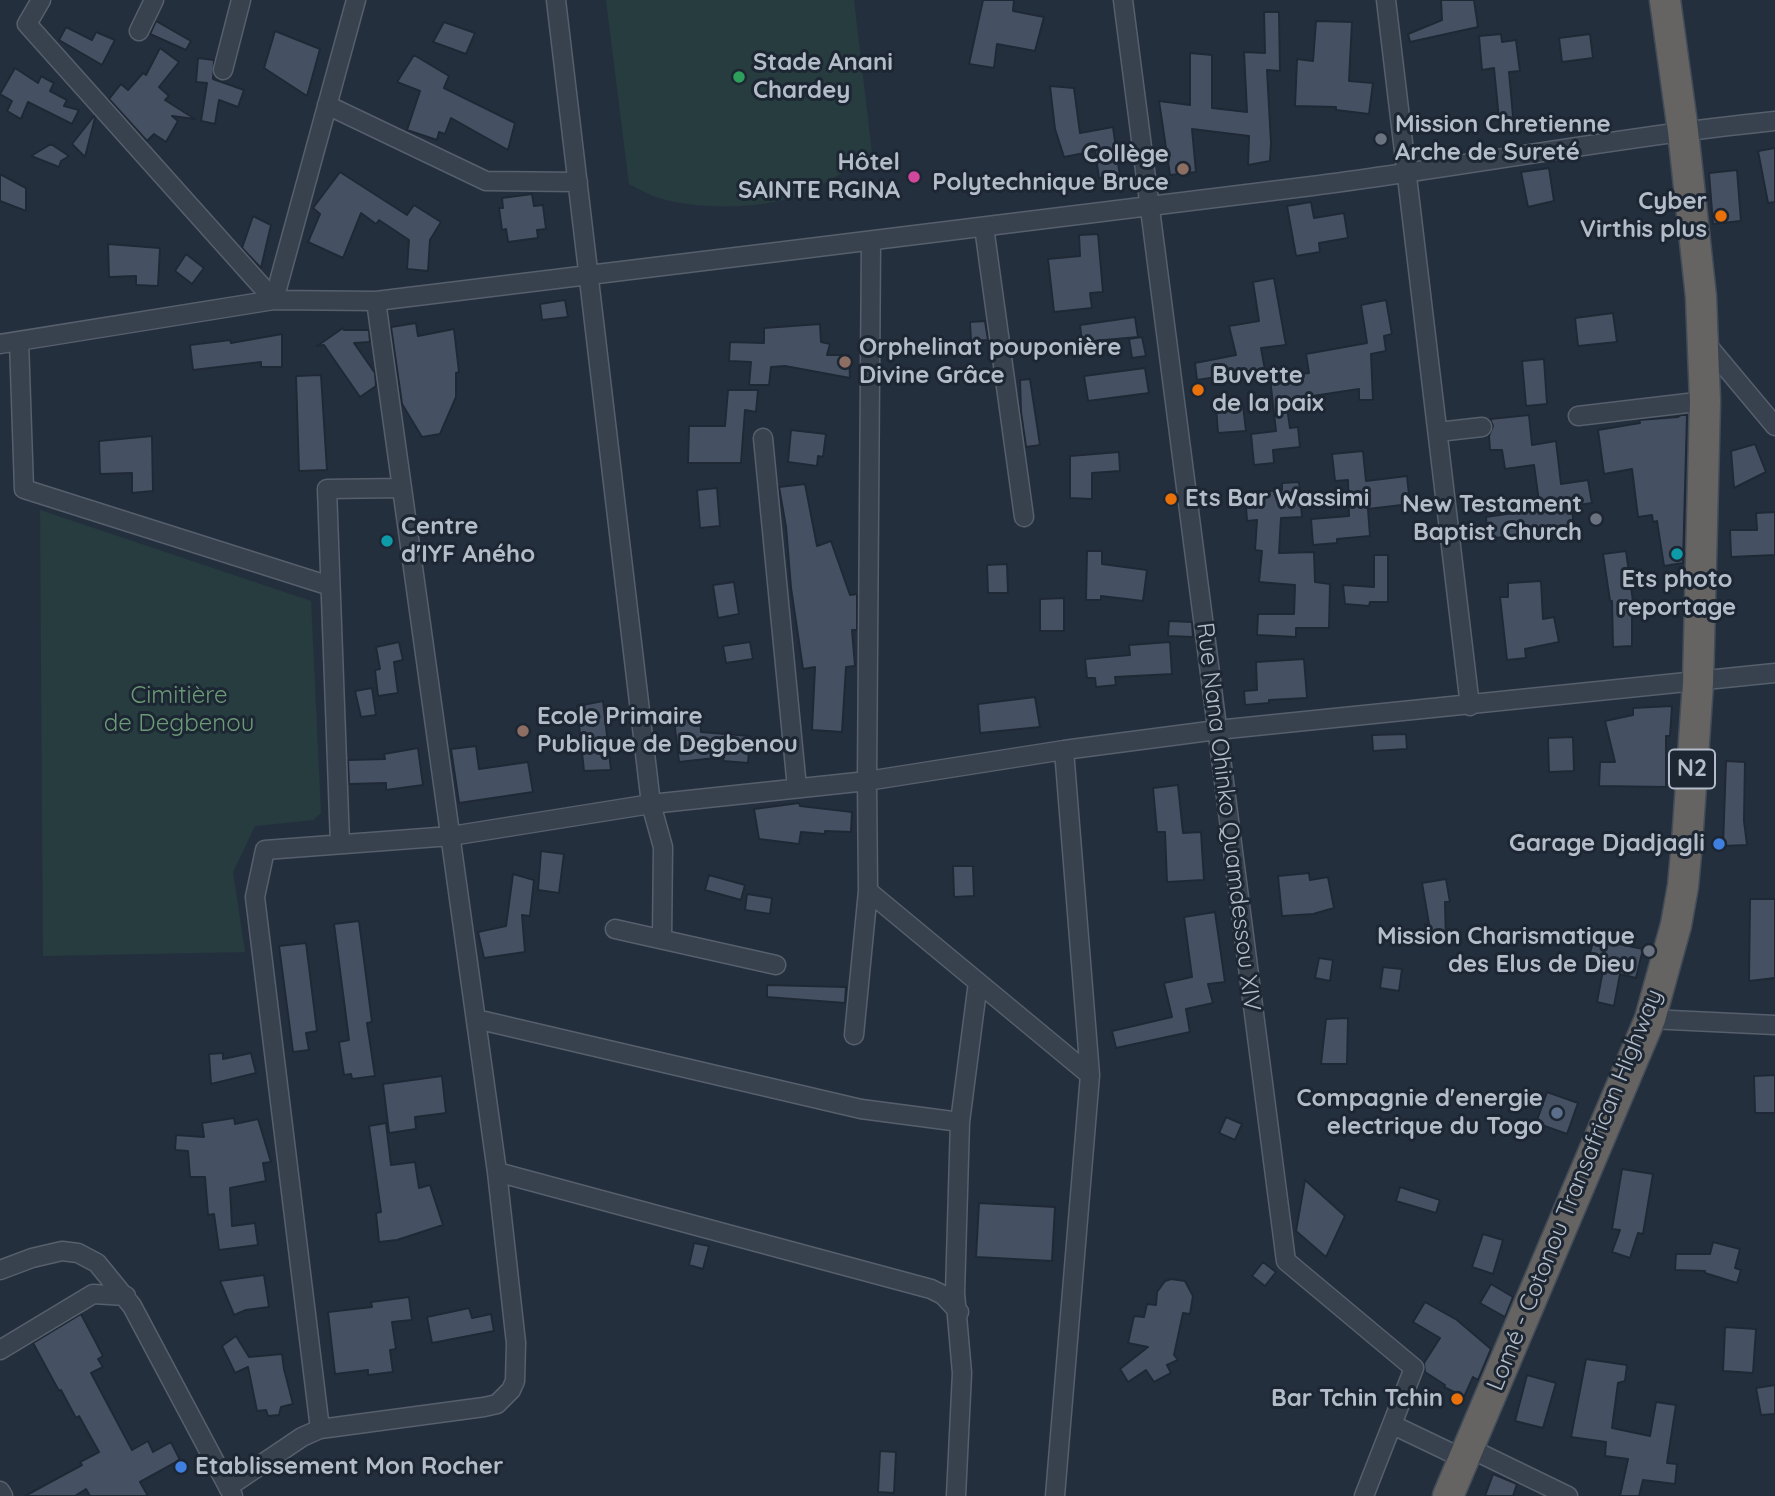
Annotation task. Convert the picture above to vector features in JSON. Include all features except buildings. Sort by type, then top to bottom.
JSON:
[{"type":"highway","name":"Lomé - Cotonou Transafrican Highway","points":[[1448,1496],[1650,1019],[1667,960],[1683,886],[1698,683],[1705,401],[1703,340],[1682,131],[1665,0]]},
{"type":"street","points":[[41,0],[27,24],[274,300]]},
{"type":"street","points":[[139,31],[154,0]]},
{"type":"street","points":[[223,70],[241,0]]},
{"type":"street","points":[[274,300],[356,0]]},
{"type":"street","points":[[556,0],[651,804],[663,847],[662,939]]},
{"type":"street","name":"Rue Nana Ohinko Quamdessou XIV","points":[[1123,0],[1286,1261],[1414,1368],[1392,1425]]},
{"type":"street","points":[[1386,0],[1470,706]]},
{"type":"street","points":[[327,105],[486,181],[578,182]]},
{"type":"street","points":[[0,344],[274,300],[376,301],[1407,173],[1682,131],[1775,121]]},
{"type":"street","points":[[984,227],[1024,517]]},
{"type":"street","points":[[854,1035],[868,891],[871,240]]},
{"type":"street","points":[[0,1270],[62,1251],[78,1253],[97,1264],[126,1296],[231,1491],[303,1437],[320,1429],[497,1404],[511,1390],[515,1381],[516,1343],[497,1172],[376,301]]},
{"type":"street","points":[[1703,340],[1775,426]]},
{"type":"street","points":[[19,341],[24,489],[330,586]]},
{"type":"street","points":[[1578,416],[1705,401]]},
{"type":"street","points":[[1438,432],[1482,427]]},
{"type":"street","points":[[763,438],[797,788]]},
{"type":"street","points":[[340,844],[327,489],[402,488]]},
{"type":"street","points":[[320,1429],[255,897],[265,850],[452,836],[651,804],[867,781],[1064,750],[1217,730],[1698,683],[1775,673]]},
{"type":"street","points":[[1055,1496],[1090,1075],[1064,750]]},
{"type":"street","points":[[868,891],[1090,1075]]},
{"type":"street","points":[[615,929],[776,965]]},
{"type":"street","points":[[956,1496],[962,1373],[955,1293],[960,1122],[978,982]]},
{"type":"street","points":[[476,1019],[861,1109],[960,1122]]},
{"type":"street","points":[[1650,1019],[1775,1025]]},
{"type":"street","points":[[497,1172],[931,1289],[943,1295],[955,1307],[961,1315],[957,1320]]},
{"type":"street","points":[[931,1289],[946,1281],[956,1270],[958,1256]]},
{"type":"street","points":[[0,1350],[93,1294],[126,1296]]},
{"type":"street","points":[[1364,1496],[1392,1425],[1568,1496]]},
{"type":"street","points":[[0,1491],[3,1496]]},
{"type":"green space","name":"Stade Anani Chardey","points":[[606,0],[854,0],[872,153],[810,191],[756,205],[723,206],[673,202],[655,197],[629,184]]},
{"type":"green space","name":"Cimitière de Degbenou","points":[[40,510],[311,601],[321,813],[313,820],[255,826],[233,872],[245,952],[43,956]]},
{"type":"place","name":"Stade Anani Chardey","points":[[739,77]]},
{"type":"place","name":"Mission Chretienne Arche de Sureté","points":[[1381,139]]},
{"type":"place","name":"Collège Polytechnique Bruce","points":[[1183,169]]},
{"type":"place","name":"Hôtel SAINTE RGINA","points":[[914,177]]},
{"type":"place","name":"Cyber Virthis plus","points":[[1721,216]]},
{"type":"place","name":"Orphelinat pouponière Divine Grâce","points":[[845,362]]},
{"type":"place","name":"Buvette de la paix","points":[[1198,390]]},
{"type":"place","name":"Ets Bar Wassimi","points":[[1171,499]]},
{"type":"place","name":"New Testament Baptist Church","points":[[1596,519]]},
{"type":"place","name":"Centre d'IYF Aného","points":[[387,541]]},
{"type":"place","name":"Ets photo reportage","points":[[1677,554]]},
{"type":"place","name":"Ecole Primaire Publique de Degbenou","points":[[523,731]]},
{"type":"place","name":"Garage Djadjagli","points":[[1719,844]]},
{"type":"place","name":"Mission Charismatique des Elus de Dieu","points":[[1649,951]]},
{"type":"place","name":"Compagnie d'energie electrique du Togo","points":[[1557,1113]]},
{"type":"place","name":"Bar Tchin Tchin","points":[[1457,1399]]},
{"type":"place","name":"Etablissement Mon Rocher","points":[[181,1467]]}]
